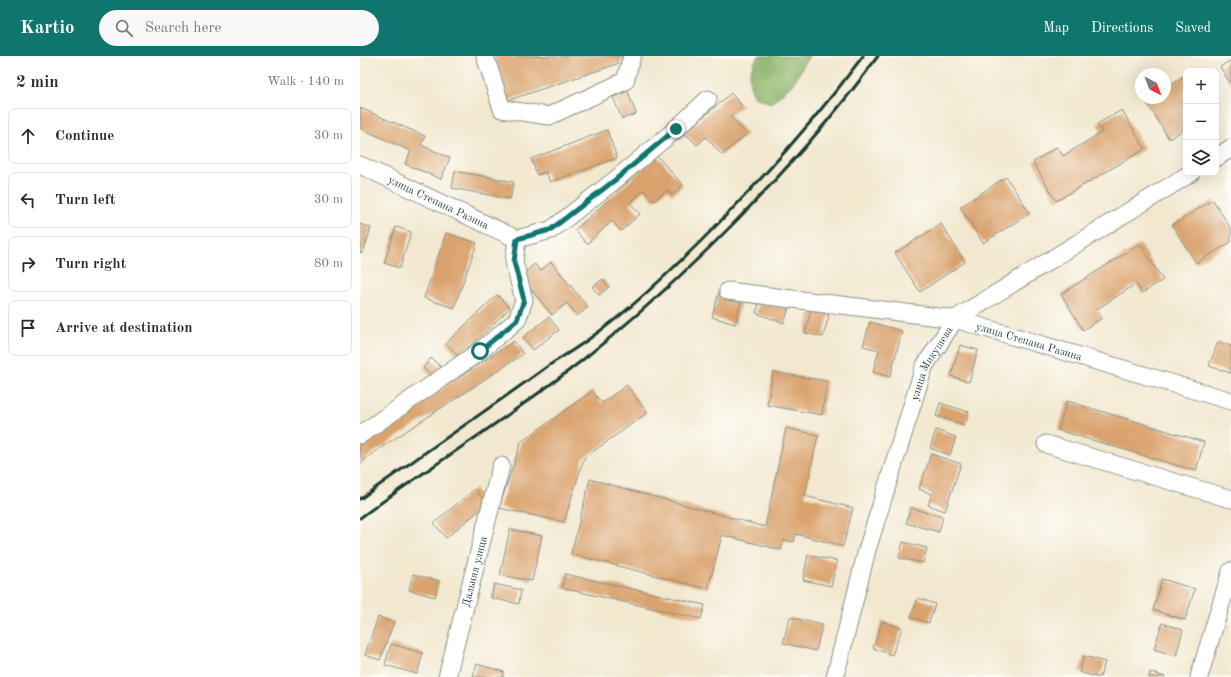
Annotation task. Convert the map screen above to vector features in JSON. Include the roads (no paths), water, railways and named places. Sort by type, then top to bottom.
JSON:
[{"type":"street","points":[[485,56],[502,109],[549,116],[625,81],[632,56]]},
{"type":"street","points":[[360,435],[480,351],[517,320],[524,300],[514,262],[517,239],[550,230],[620,176],[676,129],[708,99]]},
{"type":"street","points":[[1219,156],[1231,148]]},
{"type":"street","name":"улица Степана Разина","points":[[360,165],[517,239]]},
{"type":"street","name":"улица Микушева","points":[[835,677],[867,550],[924,367],[955,319],[1186,176]]},
{"type":"street","name":"улица Степана Разина","points":[[728,291],[955,319],[1231,401]]},
{"type":"street","points":[[1046,444],[1231,499]]},
{"type":"street","name":"Дальняя улица","points":[[447,677],[501,466]]},
{"type":"street","points":[[1199,677],[1231,571]]},
{"type":"railway","points":[[360,499],[548,366],[577,348],[607,326],[634,303],[698,244],[742,199],[804,129],[863,56]]},
{"type":"railway","points":[[360,518],[499,421],[580,362],[661,294],[699,258],[774,181],[828,120],[878,56]]}]
